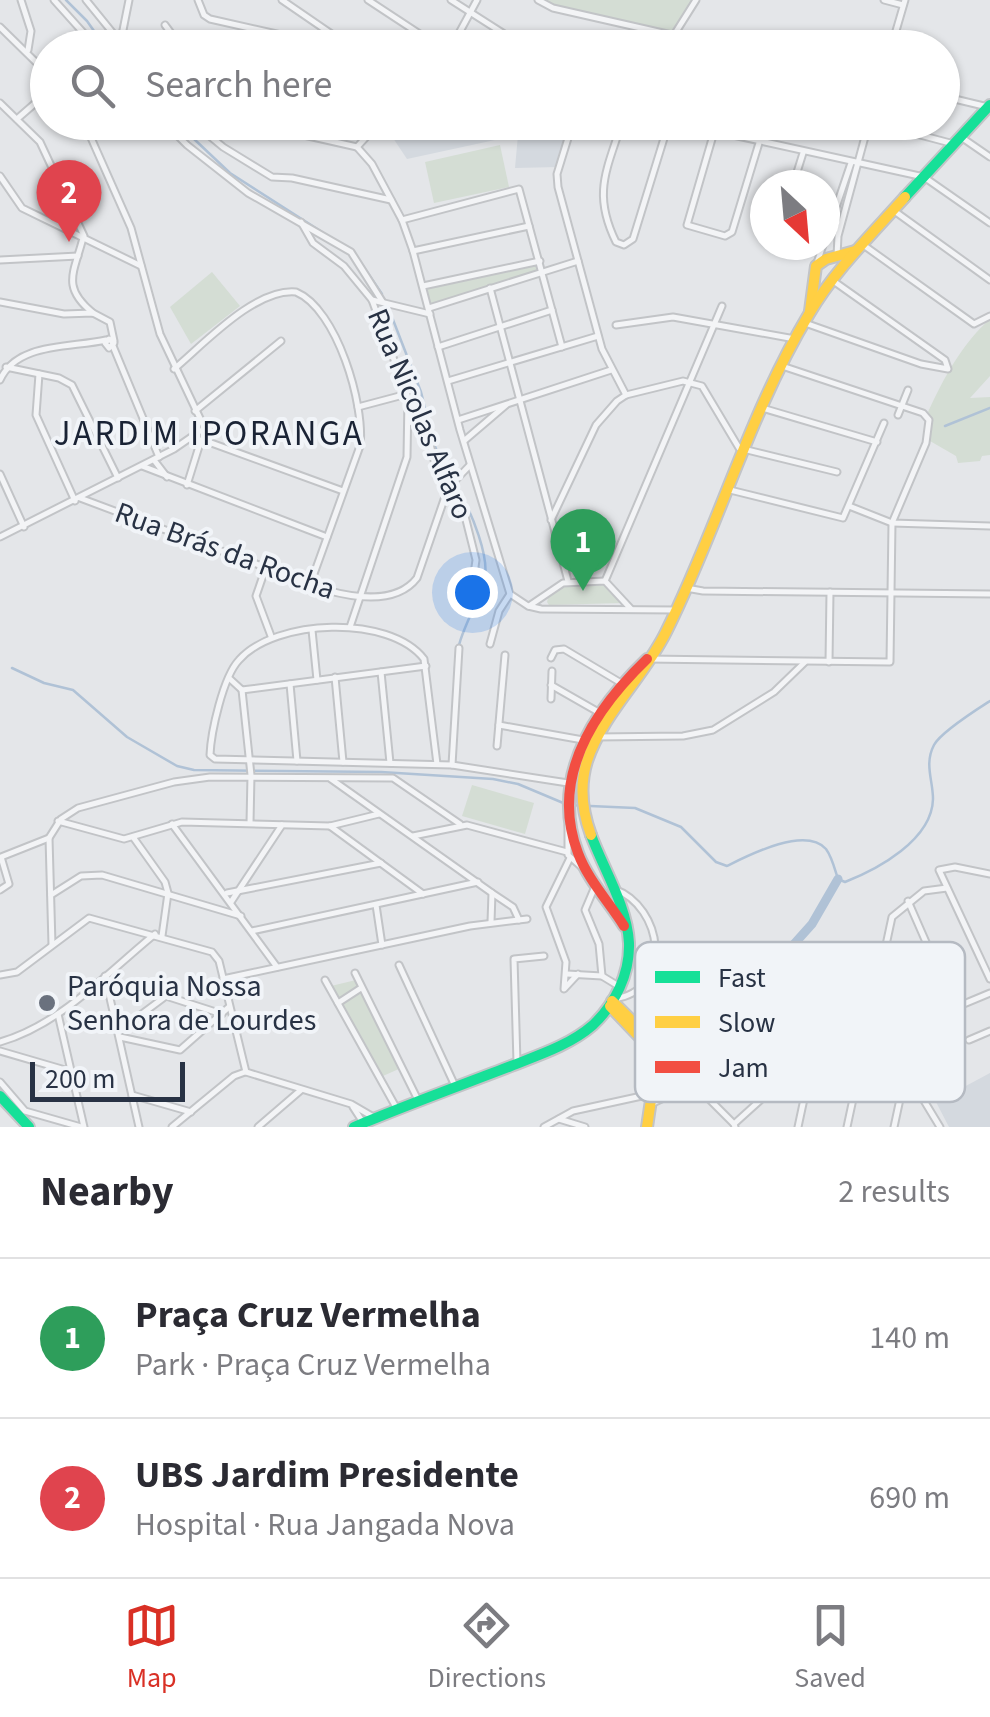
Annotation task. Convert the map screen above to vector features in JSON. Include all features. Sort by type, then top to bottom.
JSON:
[{"type":"main road","points":[[960,138],[989,106]]},
{"type":"main road","points":[[628,933],[587,871],[567,812],[568,782],[583,740],[600,713],[650,658],[677,610],[762,408],[808,317],[859,248],[957,141]]},
{"type":"main road","points":[[840,255],[859,248]]},
{"type":"main road","points":[[808,317],[815,272],[832,260]]},
{"type":"main road","points":[[832,281],[836,260]]},
{"type":"main road","points":[[815,272],[818,288],[832,281]]},
{"type":"main road","points":[[365,1124],[578,1036],[612,1002],[630,959],[628,933],[584,811],[581,791],[586,763],[624,688]]},
{"type":"main road","points":[[568,782],[575,783],[581,791]]},
{"type":"main road","points":[[596,884],[604,883],[608,876]]},
{"type":"main road","points":[[612,1002],[635,1027]]},
{"type":"main road","points":[[0,1096],[29,1127]]},
{"type":"main road","points":[[647,1127],[650,1102]]},
{"type":"street","points":[[21,0],[31,30]]},
{"type":"street","points":[[54,0],[81,30]]},
{"type":"street","points":[[86,0],[112,30]]},
{"type":"street","points":[[123,30],[129,0]]},
{"type":"street","points":[[198,0],[210,20],[256,30]]},
{"type":"street","points":[[282,0],[326,30]]},
{"type":"street","points":[[368,0],[414,30]]},
{"type":"street","points":[[451,0],[498,30]]},
{"type":"street","points":[[460,30],[477,0]]},
{"type":"street","points":[[538,0],[553,8],[652,30]]},
{"type":"street","points":[[677,30],[696,0]]},
{"type":"street","points":[[884,0],[904,3],[896,30]]},
{"type":"street","points":[[165,25],[169,30]]},
{"type":"street","points":[[0,26],[28,52]]},
{"type":"street","points":[[28,52],[30,38]]},
{"type":"street","points":[[960,100],[989,106]]},
{"type":"street","points":[[0,104],[30,134]]},
{"type":"street","points":[[17,119],[30,108]]},
{"type":"street","points":[[35,140],[44,150],[84,237],[71,288],[92,314]]},
{"type":"street","points":[[92,140],[128,221],[151,310],[202,436],[187,485]]},
{"type":"street","name":"Rua Nicolas Alfaro","points":[[185,140],[248,193],[356,257],[382,301]]},
{"type":"street","points":[[215,140],[272,177],[390,200]]},
{"type":"street","points":[[326,140],[357,147],[372,164],[402,220],[510,594],[528,606],[677,610]]},
{"type":"street","points":[[357,147],[363,140]]},
{"type":"street","points":[[568,140],[557,181],[598,336],[626,394]]},
{"type":"street","points":[[617,140],[601,192],[612,234],[616,242],[624,245],[633,239],[665,140]]},
{"type":"street","points":[[712,140],[686,224],[725,236],[730,234],[759,143]]},
{"type":"street","points":[[747,140],[924,177],[990,224]]},
{"type":"street","points":[[840,202],[864,140]]},
{"type":"street","points":[[952,140],[990,157]]},
{"type":"street","points":[[798,170],[803,153]]},
{"type":"street","points":[[840,228],[855,164]]},
{"type":"street","points":[[0,176],[18,206],[141,266]]},
{"type":"street","points":[[402,220],[519,189],[562,347]]},
{"type":"street","points":[[892,210],[990,280]]},
{"type":"street","name":"Rua Nicolas Alfaro","points":[[301,222],[313,243],[344,266],[372,300],[407,396],[422,412],[434,460],[466,516],[476,560],[474,574]]},
{"type":"street","points":[[413,250],[529,226]]},
{"type":"street","points":[[859,248],[974,324],[990,316]]},
{"type":"street","points":[[0,260],[78,256]]},
{"type":"street","points":[[815,272],[819,260]]},
{"type":"street","points":[[372,300],[429,311],[578,261]]},
{"type":"street","points":[[423,286],[540,262]]},
{"type":"street","points":[[808,317],[948,370],[945,360],[832,281]]},
{"type":"street","points":[[490,288],[568,581]]},
{"type":"street","points":[[174,369],[246,309],[267,297],[291,291],[313,302],[324,317],[342,355],[358,407],[360,446],[310,584]]},
{"type":"street","points":[[0,302],[104,318],[109,343],[167,477]]},
{"type":"street","points":[[605,582],[722,306]]},
{"type":"street","points":[[438,347],[552,310]]},
{"type":"street","points":[[616,325],[668,316],[796,340]]},
{"type":"street","points":[[448,381],[598,336]]},
{"type":"street","points":[[195,412],[282,342]]},
{"type":"street","points":[[0,380],[6,367],[16,359],[36,352],[109,343]]},
{"type":"street","points":[[650,658],[890,662],[892,524],[926,442],[930,422],[927,416],[902,406],[782,366]]},
{"type":"street","points":[[6,367],[59,378],[72,385],[118,478]]},
{"type":"street","points":[[458,420],[612,370]]},
{"type":"street","points":[[39,374],[36,415],[78,500]]},
{"type":"street","points":[[551,520],[596,426],[609,408],[626,394],[692,381],[704,389],[736,446],[837,472]]},
{"type":"street","points":[[898,416],[908,390]]},
{"type":"street","points":[[350,627],[407,457],[407,396],[358,407]]},
{"type":"street","points":[[464,442],[508,403]]},
{"type":"street","points":[[762,408],[877,442]]},
{"type":"street","points":[[726,489],[843,518],[884,423]]},
{"type":"street","points":[[0,538],[202,436]]},
{"type":"street","points":[[202,436],[343,490]]},
{"type":"street","name":"Rua Brás da Rocha","points":[[78,500],[310,584],[360,596],[395,594],[415,582],[448,488],[470,465]]},
{"type":"street","points":[[142,466],[328,537]]},
{"type":"street","points":[[0,474],[24,527]]},
{"type":"street","points":[[849,506],[892,524],[990,526]]},
{"type":"street","points":[[266,567],[256,596],[271,636]]},
{"type":"street","points":[[528,606],[568,581],[605,582],[631,609]]},
{"type":"street","points":[[686,588],[703,592],[990,594]]},
{"type":"street","points":[[829,662],[830,592]]},
{"type":"street","points":[[490,644],[499,610],[510,594]]},
{"type":"street","points":[[438,764],[426,666],[420,654],[404,642],[350,627],[271,636],[239,659],[216,716],[210,755],[250,762],[452,765],[568,782]]},
{"type":"street","points":[[312,630],[318,680]]},
{"type":"street","points":[[452,765],[459,648]]},
{"type":"street","points":[[551,658],[556,649],[564,649],[624,688]]},
{"type":"street","points":[[497,746],[505,655]]},
{"type":"street","points":[[598,736],[705,733],[774,692],[806,662]]},
{"type":"street","points":[[242,690],[426,666]]},
{"type":"street","points":[[551,700],[552,671]]},
{"type":"street","points":[[381,672],[390,763]]},
{"type":"street","points":[[335,678],[343,762]]},
{"type":"street","points":[[230,679],[242,690],[251,774],[250,823]]},
{"type":"street","points":[[290,683],[297,761]]},
{"type":"street","points":[[551,685],[600,713]]},
{"type":"street","points":[[499,726],[583,740]]},
{"type":"street","points":[[52,945],[49,838],[58,822],[78,808],[174,782],[251,774],[393,778],[460,824]]},
{"type":"street","points":[[223,979],[491,922],[523,920],[492,892],[329,777]]},
{"type":"street","points":[[567,812],[568,855],[546,907],[564,954],[566,989],[578,974]]},
{"type":"street","points":[[58,822],[122,839],[190,821],[330,826],[380,814]]},
{"type":"street","points":[[172,824],[277,966]]},
{"type":"street","points":[[413,836],[460,824],[481,826],[568,855],[587,871]]},
{"type":"street","points":[[231,902],[282,825]]},
{"type":"street","points":[[330,826],[423,894]]},
{"type":"street","points":[[0,1042],[58,1014],[158,935],[168,893],[165,882],[133,837]]},
{"type":"street","points":[[0,890],[9,886],[1,856],[49,838]]},
{"type":"street","points":[[225,893],[381,863]]},
{"type":"street","points":[[990,874],[942,868],[939,872],[990,979]]},
{"type":"street","points":[[49,896],[77,877],[92,874],[241,916]]},
{"type":"street","points":[[252,930],[478,882]]},
{"type":"street","points":[[596,884],[585,910],[599,944],[602,976]]},
{"type":"street","points":[[886,942],[892,917],[908,901],[929,889],[947,888]]},
{"type":"street","points":[[614,890],[637,901],[651,924],[654,942]]},
{"type":"street","points":[[491,922],[492,892]]},
{"type":"street","points":[[908,901],[926,942]]},
{"type":"street","points":[[376,905],[382,945]]},
{"type":"street","points":[[0,975],[15,974],[89,918],[215,954],[246,1072]]},
{"type":"street","points":[[517,1064],[514,958],[544,956]]},
{"type":"street","points":[[399,965],[456,1088]]},
{"type":"street","points":[[354,973],[419,1102]]},
{"type":"street","points":[[567,974],[602,976],[620,987]]},
{"type":"street","points":[[104,976],[138,1127]]},
{"type":"street","points":[[324,980],[397,1109]]},
{"type":"street","points":[[338,1003],[362,988]]},
{"type":"street","points":[[612,1002],[635,991]]},
{"type":"street","points":[[965,1002],[990,993]]},
{"type":"street","points":[[119,1034],[166,996],[222,1014]]},
{"type":"street","points":[[119,1034],[180,1050],[230,1006]]},
{"type":"street","points":[[0,1082],[25,1111],[83,1127],[58,1014]]},
{"type":"street","points":[[969,1040],[990,1031]]},
{"type":"street","points":[[14,1038],[15,1056]]},
{"type":"street","points":[[0,1052],[72,1072]]},
{"type":"street","points":[[172,1127],[234,1076],[246,1072],[351,1104],[365,1124]]},
{"type":"street","points":[[258,1127],[291,1101],[299,1089]]},
{"type":"street","points":[[132,1096],[191,1112]]},
{"type":"street","points":[[544,1127],[556,1118],[587,1107],[635,1097]]},
{"type":"street","points":[[711,1102],[734,1126],[761,1102]]},
{"type":"street","points":[[798,1127],[803,1102]]},
{"type":"street","points":[[847,1127],[852,1102]]},
{"type":"street","points":[[894,1127],[899,1102]]},
{"type":"street","points":[[926,1102],[940,1127]]},
{"type":"street","points":[[351,1104],[365,1124]]},
{"type":"street","points":[[556,1118],[585,1127]]},
{"type":"shaded area","points":[[538,0],[695,0],[675,30],[553,8]]},
{"type":"shaded area","points":[[394,140],[495,140],[407,159]]},
{"type":"shaded area","points":[[518,140],[566,140],[559,167],[515,168]]},
{"type":"shaded area","points":[[500,145],[509,187],[434,203],[425,162]]},
{"type":"shaded area","points":[[536,264],[538,271],[431,304],[426,288]]},
{"type":"shaded area","points":[[212,272],[240,306],[191,344],[170,307]]},
{"type":"shaded area","points":[[990,319],[990,376],[970,398],[990,397],[990,455],[982,456],[980,461],[958,463],[956,456],[930,441],[928,412],[962,351]]},
{"type":"shaded area","points":[[596,583],[607,587],[623,603],[547,602],[549,594],[568,584]]},
{"type":"shaded area","points":[[472,785],[534,803],[525,834],[462,816]]},
{"type":"shaded area","points":[[356,980],[401,1068],[383,1076],[331,986]]},
{"type":"shaded area","points":[[990,1073],[990,1127],[949,1127],[936,1102],[965,1102],[965,1086]]},
{"type":"waterway","points":[[66,0],[93,30]]},
{"type":"waterway","points":[[195,140],[230,173],[322,232]]},
{"type":"waterway","points":[[363,266],[382,294]]},
{"type":"waterway","points":[[390,312],[421,392],[432,436]]},
{"type":"waterway","points":[[945,426],[990,408]]},
{"type":"waterway","points":[[433,441],[445,473]]},
{"type":"waterway","points":[[455,669],[485,572],[479,535],[459,492]]},
{"type":"waterway","points":[[12,668],[44,683],[73,690],[127,737],[177,766],[194,770],[381,772],[493,779],[518,784],[568,805],[635,808],[681,827],[716,862],[727,866],[791,841],[817,843],[828,852],[838,879],[845,882],[887,861],[913,840],[930,814],[933,799],[929,765],[934,745],[990,701]]},
{"type":"waterway","points":[[796,942],[812,924],[838,879]]},
{"type":"traffic: fast","points":[[960,137],[990,105]]},
{"type":"traffic: fast","points":[[905,197],[958,140]]},
{"type":"traffic: fast","points":[[354,1127],[554,1049],[601,1017],[624,977],[629,943],[620,902],[591,835]]},
{"type":"traffic: fast","points":[[0,1096],[29,1127]]},
{"type":"traffic: slow","points":[[591,835],[582,790],[594,744],[666,632],[751,431],[809,314],[842,268],[905,197]]},
{"type":"traffic: slow","points":[[810,311],[816,266],[855,251]]},
{"type":"traffic: slow","points":[[612,1001],[635,1024]]},
{"type":"traffic: slow","points":[[610,1006],[635,1032]]},
{"type":"traffic: slow","points":[[647,1127],[651,1102]]},
{"type":"traffic: jam","points":[[624,926],[582,863],[570,825],[569,798],[573,772],[594,723],[647,659]]},
{"type":"place","name":"UBS Jardim Presidente","points":[[69,242]]},
{"type":"place","name":"Praça Cruz Vermelha","points":[[583,591]]},
{"type":"place","name":"Paróquia Nossa Senhora de Lourdes","points":[[47,1003]]},
{"type":"district","name":"JARDIM IPORANGA","points":[[209,434]]}]
